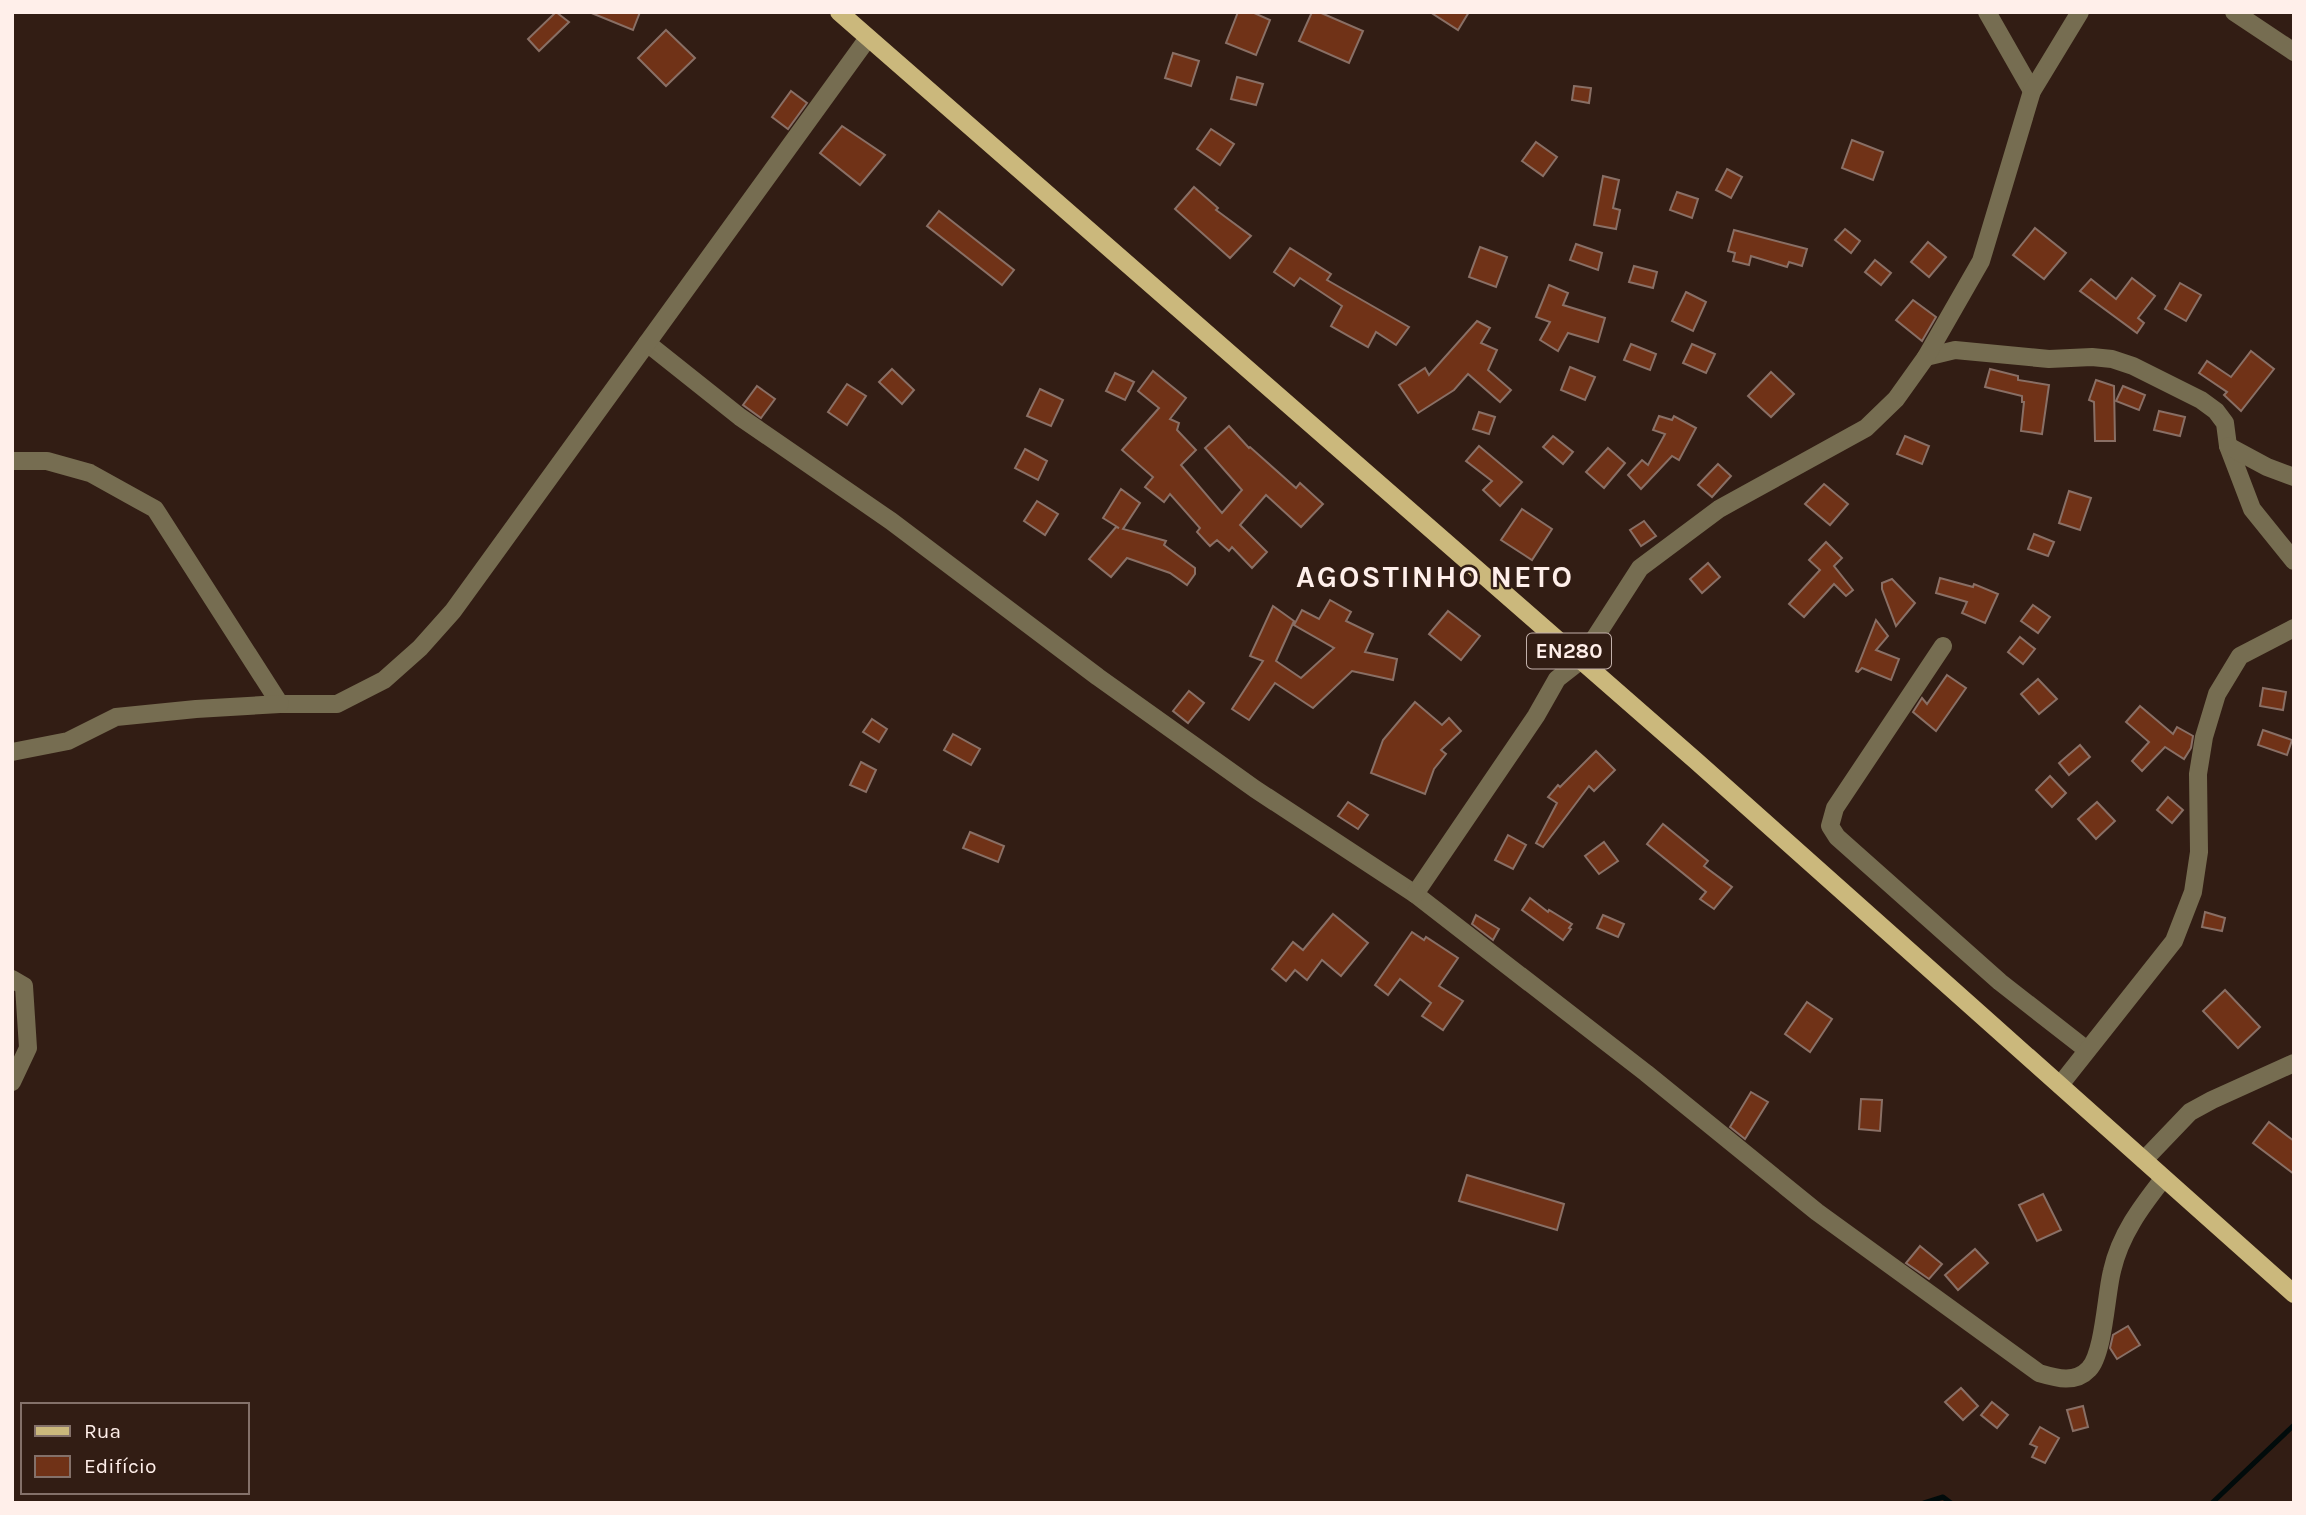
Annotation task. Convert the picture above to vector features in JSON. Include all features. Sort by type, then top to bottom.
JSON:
[{"type":"main road","name":"EN280","points":[[839,12],[1580,661],[2294,1294]]},
{"type":"street","points":[[1987,12],[2032,91]]},
{"type":"street","points":[[1415,894],[1536,716],[1557,679],[1580,661],[1640,568],[1719,509],[1866,428],[1896,399],[1926,357],[1981,261],[2032,91],[2080,12]]},
{"type":"street","points":[[2234,12],[2294,52]]},
{"type":"street","points":[[12,751],[68,741],[116,717],[280,704],[337,704],[384,680],[420,648],[453,611],[868,38]]},
{"type":"street","points":[[2017,61],[2054,57]]},
{"type":"street","points":[[647,343],[740,417],[891,521],[1098,677],[1255,789],[1415,894],[1646,1073],[1817,1212],[2039,1373],[2059,1379],[2078,1378],[2091,1368],[2098,1349],[2112,1270],[2123,1236],[2164,1179]]},
{"type":"street","points":[[1926,357],[1955,350],[2049,359],[2112,359],[2133,366],[2201,400],[2216,411],[2225,423],[2228,446],[2252,509],[2294,561]]},
{"type":"street","points":[[2228,446],[2267,467],[2294,477]]},
{"type":"street","points":[[12,461],[47,461],[90,473],[155,509],[280,704]]},
{"type":"street","points":[[2060,1085],[2174,941],[2193,892],[2199,852],[2198,774],[2204,737],[2217,694],[2240,656],[2294,628]]},
{"type":"street","points":[[1943,646],[1835,808],[1830,826],[1837,837],[2000,982],[2087,1050]]},
{"type":"street","points":[[12,979],[24,986],[28,1048],[12,1082]]},
{"type":"street","points":[[2144,1160],[2190,1112],[2294,1063]]},
{"type":"building","points":[[556,12],[569,22],[539,51],[528,39]]},
{"type":"building","points":[[589,12],[640,12],[633,30]]},
{"type":"building","points":[[1238,12],[1252,12],[1270,20],[1256,55],[1226,43]]},
{"type":"building","points":[[1312,12],[1319,12],[1363,31],[1349,63],[1299,41]]},
{"type":"building","points":[[1430,12],[1469,12],[1458,30]]},
{"type":"building","points":[[666,30],[695,58],[666,86],[638,58]]},
{"type":"building","points":[[1173,53],[1199,61],[1191,86],[1165,78]]},
{"type":"building","points":[[1237,77],[1263,84],[1256,105],[1231,99]]},
{"type":"building","points":[[1574,86],[1591,88],[1589,103],[1572,100]]},
{"type":"building","points":[[791,91],[807,103],[788,129],[772,117]]},
{"type":"building","points":[[842,126],[885,155],[860,185],[820,153]]},
{"type":"building","points":[[1211,129],[1234,144],[1220,165],[1197,149]]},
{"type":"building","points":[[1852,140],[1883,152],[1873,180],[1842,168]]},
{"type":"building","points":[[1536,142],[1557,157],[1543,176],[1522,161]]},
{"type":"building","points":[[1727,169],[1742,177],[1731,198],[1716,190]]},
{"type":"building","points":[[1603,176],[1619,180],[1613,208],[1620,210],[1616,229],[1594,225]]},
{"type":"building","points":[[1194,187],[1218,208],[1216,210],[1251,236],[1230,258],[1175,209]]},
{"type":"building","points":[[1677,192],[1698,199],[1692,218],[1670,210]]},
{"type":"building","points":[[939,211],[1014,270],[1002,285],[927,226]]},
{"type":"building","points":[[2035,228],[2066,253],[2044,279],[2013,255]]},
{"type":"building","points":[[1845,229],[1860,241],[1851,253],[1835,240]]},
{"type":"building","points":[[1734,230],[1807,249],[1802,266],[1789,262],[1787,267],[1751,256],[1749,265],[1733,261],[1735,253],[1728,251]]},
{"type":"building","points":[[1928,242],[1946,257],[1929,277],[1911,262]]},
{"type":"building","points":[[1576,244],[1602,253],[1598,270],[1570,260]]},
{"type":"building","points":[[1480,247],[1507,257],[1496,287],[1469,277]]},
{"type":"building","points":[[1290,248],[1331,274],[1327,280],[1409,327],[1396,345],[1376,332],[1368,347],[1331,326],[1342,306],[1300,278],[1294,286],[1274,272]]},
{"type":"building","points":[[1875,260],[1891,273],[1881,285],[1865,272]]},
{"type":"building","points":[[1634,266],[1657,272],[1653,288],[1629,282]]},
{"type":"building","points":[[2132,278],[2155,296],[2138,318],[2144,323],[2137,333],[2080,291],[2091,279],[2116,299]]},
{"type":"building","points":[[2180,283],[2201,295],[2186,321],[2165,309]]},
{"type":"building","points":[[1549,285],[1568,293],[1563,305],[1605,318],[1598,342],[1568,333],[1558,351],[1540,340],[1550,322],[1536,317]]},
{"type":"building","points":[[1686,292],[1706,302],[1693,331],[1672,321]]},
{"type":"building","points":[[1913,300],[1936,317],[1922,341],[1896,320]]},
{"type":"building","points":[[1477,321],[1490,328],[1481,343],[1497,350],[1488,370],[1511,390],[1500,402],[1468,374],[1454,390],[1418,413],[1399,385],[1425,368],[1429,375]]},
{"type":"building","points":[[1631,344],[1656,354],[1650,370],[1624,360]]},
{"type":"building","points":[[1692,344],[1715,354],[1706,373],[1683,363]]},
{"type":"building","points":[[2251,351],[2274,369],[2241,411],[2224,395],[2227,392],[2199,373],[2207,361],[2231,377]]},
{"type":"building","points":[[1570,367],[1595,377],[1585,400],[1561,390]]},
{"type":"building","points":[[892,369],[914,390],[902,404],[879,382]]},
{"type":"building","points":[[1990,369],[2018,376],[2018,380],[2049,385],[2042,434],[2021,431],[2024,402],[2022,396],[1985,387]]},
{"type":"building","points":[[1153,371],[1186,398],[1170,419],[1179,423],[1177,430],[1196,450],[1181,465],[1222,513],[1242,490],[1205,448],[1229,426],[1249,448],[1296,488],[1300,483],[1323,504],[1301,527],[1266,495],[1240,525],[1267,552],[1252,568],[1232,547],[1229,551],[1217,540],[1210,546],[1197,532],[1200,528],[1170,494],[1164,502],[1145,487],[1153,477],[1122,450],[1159,408],[1138,391]]},
{"type":"building","points":[[1771,372],[1794,394],[1771,417],[1748,396]]},
{"type":"building","points":[[1115,373],[1134,382],[1125,400],[1106,391]]},
{"type":"building","points":[[2096,380],[2114,386],[2115,441],[2095,441],[2094,402],[2089,400]]},
{"type":"building","points":[[847,384],[866,396],[847,425],[828,412]]},
{"type":"building","points":[[757,386],[775,399],[761,418],[743,405]]},
{"type":"building","points":[[2123,386],[2145,395],[2139,410],[2116,401]]},
{"type":"building","points":[[1040,389],[1063,400],[1051,426],[1027,416]]},
{"type":"building","points":[[2159,411],[2185,417],[2180,436],[2154,430]]},
{"type":"building","points":[[1479,412],[1495,417],[1489,434],[1473,429]]},
{"type":"building","points":[[1659,416],[1672,420],[1674,416],[1696,428],[1679,460],[1672,456],[1641,489],[1628,475],[1642,460],[1648,465],[1665,434],[1653,430]]},
{"type":"building","points":[[1553,436],[1573,452],[1563,464],[1543,447]]},
{"type":"building","points":[[1905,436],[1929,446],[1922,464],[1897,454]]},
{"type":"building","points":[[1479,446],[1522,482],[1500,506],[1483,490],[1492,481],[1466,461]]},
{"type":"building","points":[[1608,448],[1625,463],[1604,488],[1586,472]]},
{"type":"building","points":[[1025,449],[1047,461],[1038,480],[1015,468]]},
{"type":"building","points":[[1718,464],[1731,476],[1712,497],[1698,485]]},
{"type":"building","points":[[1824,484],[1848,504],[1830,525],[1805,504]]},
{"type":"building","points":[[1121,489],[1140,503],[1123,529],[1166,541],[1164,545],[1195,568],[1195,574],[1187,585],[1170,573],[1127,558],[1111,577],[1089,559],[1116,527],[1119,528],[1103,518]]},
{"type":"building","points":[[2069,491],[2091,498],[2080,530],[2059,523]]},
{"type":"building","points":[[1037,501],[1058,514],[1045,535],[1024,521]]},
{"type":"building","points":[[1522,509],[1552,529],[1532,560],[1501,540]]},
{"type":"building","points":[[1644,521],[1656,536],[1641,546],[1630,530]]},
{"type":"building","points":[[2034,534],[2054,542],[2048,556],[2028,549]]},
{"type":"building","points":[[1826,542],[1842,558],[1834,566],[1853,590],[1846,596],[1834,584],[1804,617],[1789,604],[1820,570],[1809,560]]},
{"type":"building","points":[[1708,563],[1720,577],[1702,593],[1690,579]]},
{"type":"building","points":[[1940,578],[1973,587],[1974,584],[1998,594],[1985,623],[1962,613],[1967,602],[1936,593]]},
{"type":"building","points":[[1892,579],[1915,603],[1896,626],[1882,589],[1882,583]]},
{"type":"building","points":[[1330,600],[1351,612],[1346,621],[1373,634],[1365,652],[1397,659],[1393,680],[1352,671],[1313,708],[1275,683],[1249,720],[1232,709],[1263,661],[1250,656],[1273,606],[1294,621],[1276,661],[1301,678],[1334,648],[1294,625],[1302,610],[1319,619]]},
{"type":"building","points":[[2033,605],[2050,617],[2038,633],[2021,621]]},
{"type":"building","points":[[1448,611],[1480,636],[1461,660],[1429,634]]},
{"type":"building","points":[[1876,620],[1888,636],[1876,650],[1899,659],[1891,680],[1862,668],[1856,671]]},
{"type":"building","points":[[2020,637],[2035,649],[2023,664],[2008,652]]},
{"type":"building","points":[[1947,675],[1966,688],[1936,731],[1913,712],[1922,698],[1927,704]]},
{"type":"building","points":[[2038,679],[2057,699],[2039,714],[2021,694]]},
{"type":"building","points":[[2263,688],[2286,692],[2283,710],[2260,706]]},
{"type":"building","points":[[1189,691],[1204,703],[1188,723],[1173,711]]},
{"type":"building","points":[[1415,702],[1442,725],[1449,718],[1461,731],[1441,750],[1446,754],[1434,769],[1425,794],[1371,773],[1383,740]]},
{"type":"building","points":[[2140,706],[2173,734],[2177,727],[2193,736],[2191,748],[2184,759],[2165,747],[2142,771],[2132,761],[2149,742],[2126,722]]},
{"type":"building","points":[[872,719],[887,729],[879,742],[863,732]]},
{"type":"building","points":[[2263,730],[2292,740],[2287,755],[2258,745]]},
{"type":"building","points":[[953,734],[980,749],[971,765],[944,750]]},
{"type":"building","points":[[2080,745],[2090,757],[2069,775],[2059,763]]},
{"type":"building","points":[[1596,751],[1615,770],[1594,791],[1589,786],[1543,847],[1536,843],[1557,803],[1548,797]]},
{"type":"building","points":[[861,762],[876,770],[866,792],[850,785]]},
{"type":"building","points":[[2050,776],[2066,793],[2052,807],[2036,790]]},
{"type":"building","points":[[2168,797],[2183,810],[2172,823],[2157,810]]},
{"type":"building","points":[[1348,802],[1368,815],[1358,829],[1338,816]]},
{"type":"building","points":[[2097,802],[2115,821],[2096,839],[2078,819]]},
{"type":"building","points":[[1663,824],[1708,861],[1704,866],[1732,887],[1714,909],[1700,899],[1706,892],[1647,844]]},
{"type":"building","points":[[970,832],[1004,846],[998,862],[963,848]]},
{"type":"building","points":[[1508,835],[1526,845],[1513,869],[1495,860]]},
{"type":"building","points":[[1604,842],[1618,861],[1599,874],[1585,856]]},
{"type":"building","points":[[1530,898],[1548,912],[1549,910],[1572,924],[1563,940],[1522,910]]},
{"type":"building","points":[[2205,912],[2225,918],[2222,931],[2202,927]]},
{"type":"building","points":[[1333,914],[1368,943],[1341,976],[1322,960],[1307,980],[1295,970],[1286,981],[1272,969],[1293,942],[1303,950]]},
{"type":"building","points":[[1476,915],[1499,929],[1493,940],[1472,924]]},
{"type":"building","points":[[1603,915],[1624,924],[1618,937],[1597,928]]},
{"type":"building","points":[[1412,932],[1424,940],[1426,937],[1458,958],[1439,986],[1463,1001],[1443,1030],[1422,1016],[1431,1003],[1400,979],[1388,995],[1375,985]]},
{"type":"building","points":[[2225,990],[2260,1027],[2238,1048],[2203,1011]]},
{"type":"building","points":[[1807,1002],[1832,1019],[1810,1052],[1785,1034]]},
{"type":"building","points":[[1751,1092],[1768,1102],[1745,1139],[1730,1127]]},
{"type":"building","points":[[1861,1099],[1882,1100],[1880,1131],[1859,1129]]},
{"type":"building","points":[[2269,1122],[2294,1141],[2294,1174],[2253,1143]]},
{"type":"building","points":[[1467,1175],[1564,1204],[1557,1230],[1459,1201]]},
{"type":"building","points":[[2043,1194],[2061,1230],[2037,1241],[2019,1205]]},
{"type":"building","points":[[1920,1246],[1942,1264],[1929,1279],[1906,1263]]},
{"type":"building","points":[[1975,1249],[1988,1263],[1958,1290],[1945,1275]]},
{"type":"building","points":[[2128,1326],[2140,1345],[2117,1359],[2110,1348],[2113,1335]]},
{"type":"building","points":[[1961,1388],[1978,1406],[1963,1420],[1945,1402]]},
{"type":"building","points":[[1992,1402],[2008,1415],[1997,1428],[1981,1415]]},
{"type":"building","points":[[2083,1406],[2088,1427],[2073,1431],[2067,1410]]},
{"type":"building","points":[[2040,1427],[2059,1438],[2045,1463],[2032,1457],[2037,1447],[2030,1444]]},
{"type":"waterway","points":[[2212,1503],[2294,1425]]},
{"type":"waterway","points":[[1924,1503],[1943,1497],[1951,1503]]},
{"type":"district","name":"AGOSTINHO NETO","points":[[1435,577]]}]
